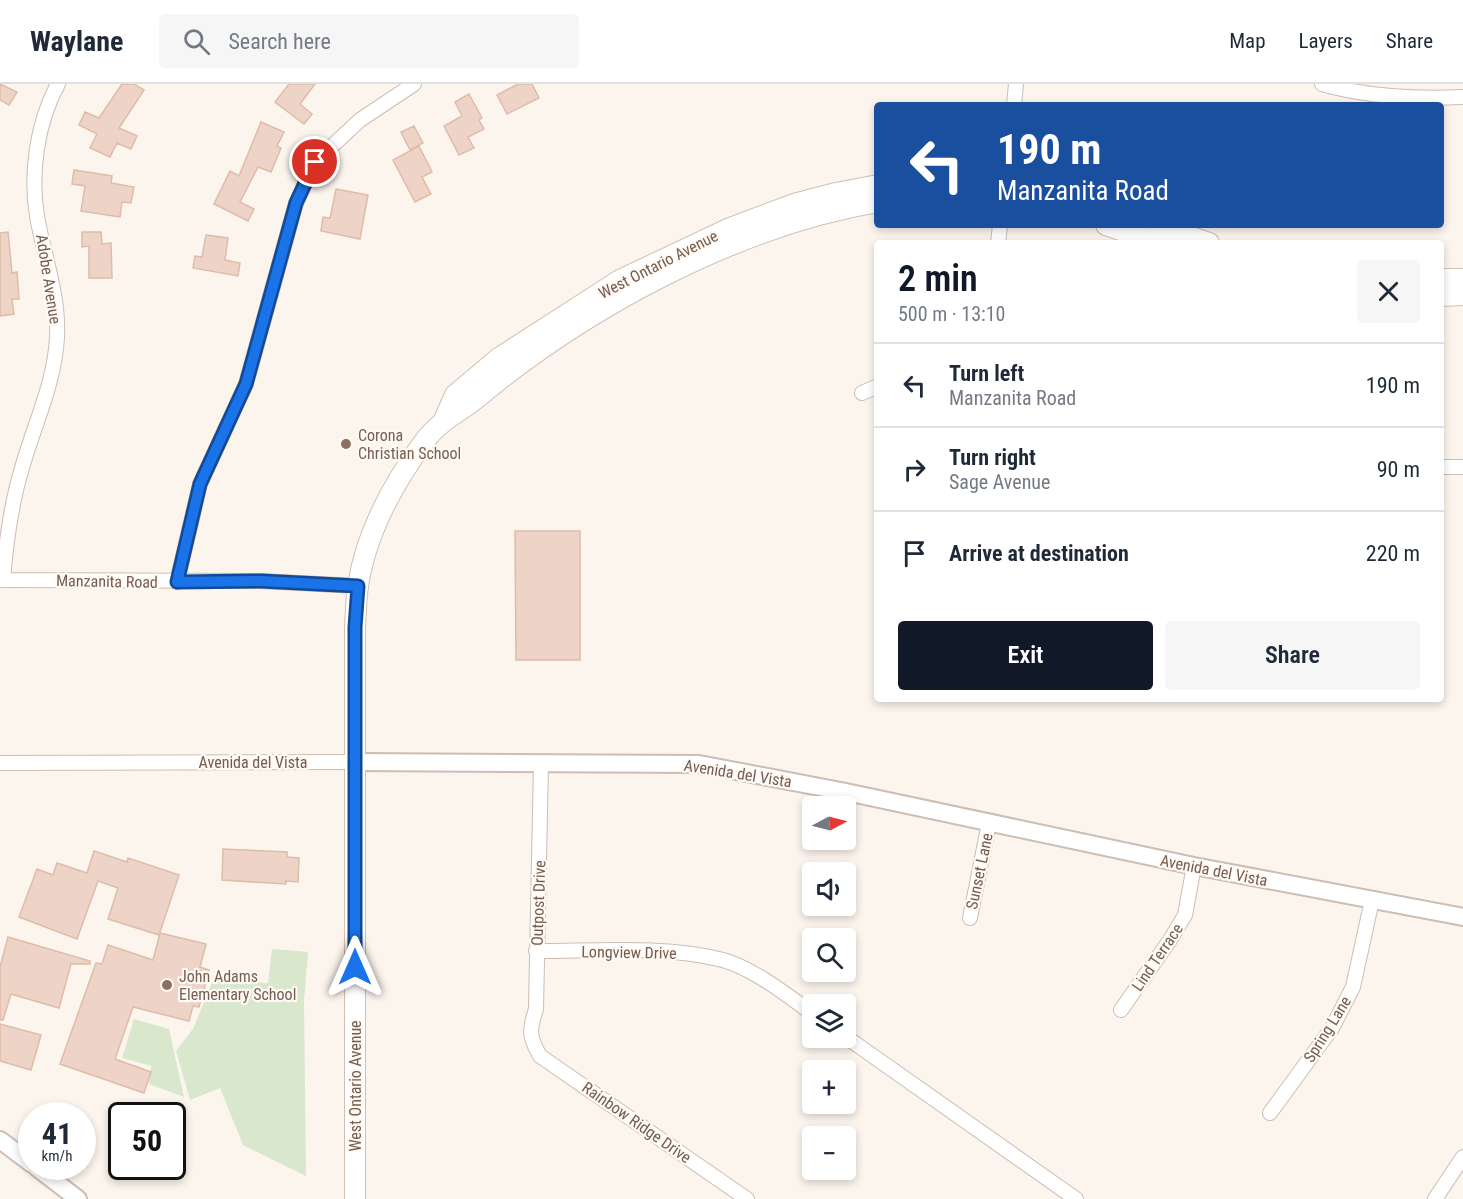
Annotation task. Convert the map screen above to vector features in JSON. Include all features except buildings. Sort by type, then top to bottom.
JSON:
[{"type":"main road","name":"West Ontario Avenue","points":[[444,420],[455,395],[499,358],[620,279],[729,228],[794,204],[874,186]]},
{"type":"main road","name":"West Ontario Avenue","points":[[355,1199],[355,627],[358,586],[364,558],[396,482],[427,438],[444,420],[464,409],[509,372],[628,294],[736,243],[799,220],[874,203]]},
{"type":"main road","points":[[1115,228],[1149,240]]},
{"type":"main road","points":[[1165,228],[1200,240]]},
{"type":"main road","points":[[1444,279],[1463,279]]},
{"type":"main road","points":[[1444,296],[1463,295]]},
{"type":"street","name":"Adobe Avenue","points":[[2,580],[7,536],[21,471],[54,366],[57,340],[58,313],[37,215],[36,178],[38,140],[49,99],[58,84]]},
{"type":"street","points":[[177,582],[200,484],[246,384],[296,203],[315,162],[360,120],[414,84]]},
{"type":"street","points":[[1014,102],[1016,84]]},
{"type":"street","points":[[1325,85],[1360,92],[1420,99],[1463,97]]},
{"type":"street","points":[[862,393],[874,388]]},
{"type":"street","points":[[1444,466],[1463,467]]},
{"type":"street","name":"Manzanita Road","points":[[2,580],[261,581],[358,586]]},
{"type":"street","name":"Avenida del Vista","points":[[0,763],[699,764],[836,790],[1194,866],[1463,917]]},
{"type":"street","name":"Outpost Drive","points":[[531,1041],[530,1026],[536,1009],[541,763]]},
{"type":"street","name":"Sunset Lane","points":[[970,918],[989,824]]},
{"type":"street","name":"Lind Terrace","points":[[1121,1010],[1185,915],[1194,866]]},
{"type":"street","name":"Spring Lane","points":[[1270,1113],[1332,1028],[1353,987],[1372,900]]},
{"type":"street","name":"Longview Drive","points":[[536,951],[675,951],[725,961],[768,981],[802,1006]]},
{"type":"street","name":"Rainbow Ridge Drive","points":[[531,1041],[540,1056],[747,1199]]},
{"type":"street","points":[[856,1044],[1076,1199]]},
{"type":"street","points":[[0,1140],[18,1154]]},
{"type":"street","points":[[1434,1199],[1463,1157]]},
{"type":"street","points":[[53,1180],[78,1199]]},
{"type":"green space","points":[[272,949],[308,952],[304,1001],[306,1176],[243,1145],[220,1088],[190,1100],[176,1051],[193,1029],[213,980],[268,983]]},
{"type":"green space","points":[[134,1019],[169,1029],[184,1097],[149,1084],[151,1066],[122,1058]]},
{"type":"place","name":"Corona Christian School","points":[[346,444]]},
{"type":"place","name":"John Adams Elementary School","points":[[167,985]]},
{"type":"route","points":[[315,162],[296,203],[246,384],[200,484],[177,582],[261,581],[358,586],[355,627],[355,967]]}]
